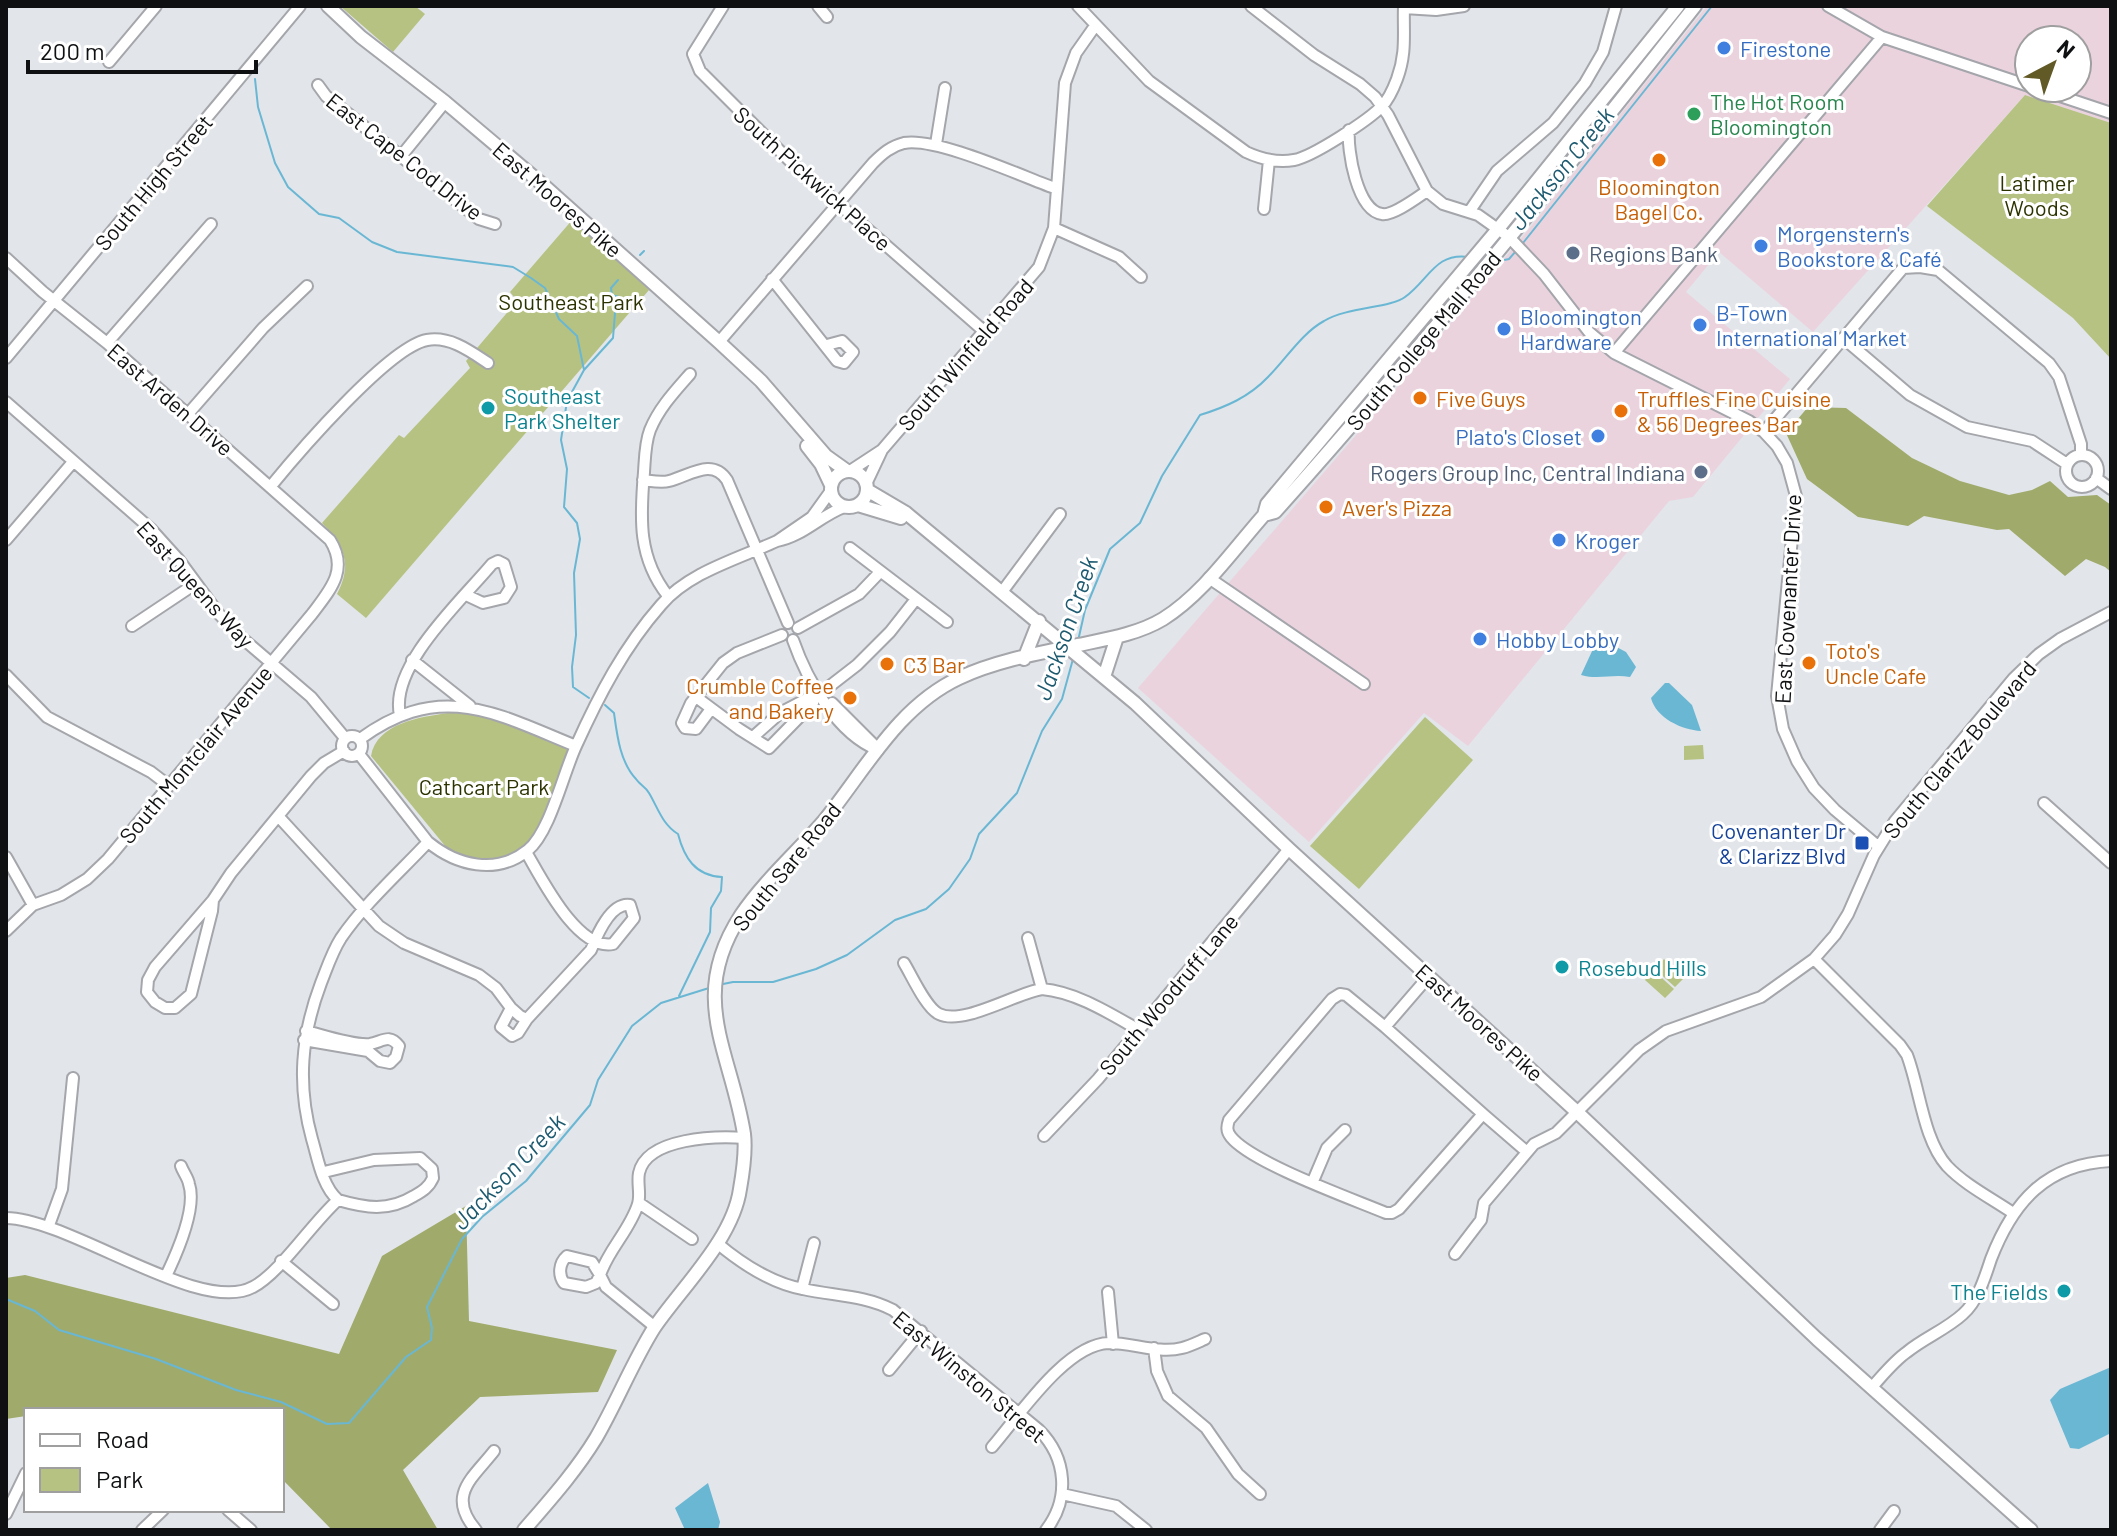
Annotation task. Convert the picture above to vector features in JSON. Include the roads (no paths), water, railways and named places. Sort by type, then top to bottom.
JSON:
[{"type":"main road","name":"East Moores Pike","points":[[328,6],[361,37],[445,102],[542,184],[761,381],[826,456],[849,471]]},
{"type":"main road","name":"South College Mall Road","points":[[1067,647],[1117,637],[1160,621],[1180,607],[1209,578],[1264,515],[1267,504],[1481,250],[1511,240],[1602,101],[1678,6]]},
{"type":"main road","name":"South College Mall Road","points":[[1264,515],[1275,512],[1367,410],[1496,252],[1511,240],[1695,6]]},
{"type":"main road","points":[[1355,400],[1367,410]]},
{"type":"main road","name":"East Moores Pike","points":[[779,403],[802,441],[821,464],[830,488]]},
{"type":"main road","points":[[849,471],[861,476],[867,487],[865,497],[858,505],[844,507],[834,500],[830,488],[837,475],[849,471]]},
{"type":"main road","name":"East Moores Pike","points":[[867,487],[906,513],[1039,621],[1195,758],[1817,1339],[2031,1530]]},
{"type":"main road","name":"East Moores Pike","points":[[858,505],[875,508],[919,525]]},
{"type":"main road","points":[[1024,659],[1039,621]]},
{"type":"main road","points":[[1104,677],[1117,637]]},
{"type":"main road","name":"South Sare Road","points":[[524,1530],[596,1438],[655,1327],[717,1243],[730,1220],[740,1191],[745,1138],[714,1012],[717,973],[728,939],[743,913],[823,821],[904,719],[938,690],[981,670],[1067,647]]},
{"type":"street","points":[[109,62],[156,6]]},
{"type":"street","name":"South High Street","points":[[6,358],[300,6]]},
{"type":"street","name":"South Pickwick Place","points":[[723,6],[694,51],[697,67],[792,163],[985,332]]},
{"type":"street","points":[[818,6],[827,17]]},
{"type":"street","points":[[1078,6],[1149,81],[1240,149],[1269,160],[1286,161],[1306,157],[1383,106],[1405,54],[1404,7],[1436,10],[1464,6]]},
{"type":"street","points":[[1251,6],[1314,55],[1367,90],[1383,106],[1427,191],[1389,214],[1380,215],[1373,210],[1364,199],[1354,175],[1348,154],[1349,130]]},
{"type":"street","points":[[1469,212],[1497,171],[1547,130],[1572,102],[1603,52],[1616,6]]},
{"type":"street","points":[[1828,6],[1882,37],[2013,81]]},
{"type":"street","name":"South Winfield Road","points":[[849,471],[882,450],[1034,274],[1054,228],[1065,83],[1076,53],[1095,26]]},
{"type":"street","points":[[1614,353],[1882,37]]},
{"type":"street","name":"East Cape Cod Drive","points":[[318,85],[326,96],[479,219],[495,224]]},
{"type":"street","points":[[936,144],[945,88]]},
{"type":"street","points":[[1602,101],[1613,111]]},
{"type":"street","points":[[402,155],[445,102]]},
{"type":"street","points":[[2084,104],[2111,113]]},
{"type":"street","points":[[719,342],[837,203],[891,148],[911,142],[936,144],[1057,189]]},
{"type":"street","points":[[1264,209],[1269,160]]},
{"type":"street","name":"East Covenanter Drive","points":[[1427,191],[1443,204],[1469,212],[1511,240],[1589,332],[1614,353],[1749,421],[1777,446],[1787,463],[1796,496],[1777,696],[1783,729],[1797,761],[1814,788],[1879,847]]},
{"type":"street","points":[[107,343],[211,224]]},
{"type":"street","points":[[1054,228],[1119,257],[1141,277]]},
{"type":"street","name":"East Arden Drive","points":[[6,258],[333,543]]},
{"type":"street","points":[[1764,432],[1903,268],[1920,267],[1938,270],[2049,363],[2059,377],[2081,444],[2081,455]]},
{"type":"street","points":[[772,279],[827,345]]},
{"type":"street","points":[[188,414],[263,328],[307,286]]},
{"type":"street","points":[[1843,338],[1910,395],[1967,427],[2032,441],[2067,464]]},
{"type":"street","points":[[271,486],[333,417],[383,368],[414,344],[429,339],[449,340],[488,363]]},
{"type":"street","points":[[668,596],[658,583],[642,544],[640,512],[643,480],[650,430],[662,407],[690,374]]},
{"type":"street","name":"East Queens Way","points":[[6,402],[151,529],[179,560],[218,613],[311,697],[345,738]]},
{"type":"street","name":"South Winfield Road","points":[[867,487],[882,450]]},
{"type":"street","points":[[2081,455],[2097,467],[2096,478],[2089,485],[2074,485],[2067,477],[2067,464],[2081,455]]},
{"type":"street","points":[[6,540],[73,462]]},
{"type":"street","points":[[643,480],[670,481],[702,469],[716,468],[727,480],[756,551],[793,626]]},
{"type":"street","points":[[2096,478],[2111,489]]},
{"type":"street","points":[[777,541],[818,512],[830,488]]},
{"type":"street","points":[[359,754],[428,842],[442,854],[458,862],[498,865],[526,852],[543,832],[576,746],[622,654],[668,596],[686,582],[809,529],[844,507]]},
{"type":"street","points":[[1002,592],[1060,514]]},
{"type":"street","name":"South Montclair Avenue","points":[[6,931],[33,905],[61,895],[87,879],[108,859],[337,580],[338,563],[333,543]]},
{"type":"street","points":[[850,548],[947,622]]},
{"type":"street","points":[[400,715],[398,694],[412,660],[466,595],[492,564],[498,561],[504,564],[511,587],[504,598],[483,603],[466,595]]},
{"type":"street","points":[[878,750],[838,708],[819,696],[783,626],[793,626],[859,594],[880,572]]},
{"type":"street","points":[[1209,578],[1364,684]]},
{"type":"street","points":[[132,626],[195,584]]},
{"type":"street","points":[[696,697],[769,748],[819,696],[857,665],[890,632],[916,599]]},
{"type":"street","name":"South Clarizz Boulevard","points":[[1455,1254],[1481,1220],[1484,1203],[1534,1144],[1556,1133],[1619,1067],[1666,1031],[1761,997],[1789,980],[1814,959],[1848,914],[1879,847],[1915,796],[2026,666],[2060,639],[2111,612]]},
{"type":"street","points":[[711,709],[692,731],[682,723],[682,717],[723,663],[737,653],[787,637]]},
{"type":"street","points":[[412,660],[471,707]]},
{"type":"street","points":[[6,675],[47,717],[151,772],[168,785]]},
{"type":"street","points":[[446,689],[447,706]]},
{"type":"street","points":[[753,737],[780,713],[807,697],[819,696]]},
{"type":"street","points":[[360,739],[400,715],[447,706],[471,707],[516,721],[576,746]]},
{"type":"street","points":[[780,713],[792,727]]},
{"type":"street","points":[[355,736],[360,739],[363,745],[359,754],[349,755],[344,751],[342,744],[345,738],[355,736]]},
{"type":"street","points":[[213,900],[191,994],[175,1008],[165,1008],[147,992],[148,980],[155,967],[213,900],[231,873],[317,769],[344,751]]},
{"type":"street","points":[[2044,803],[2111,863]]},
{"type":"street","points":[[278,816],[363,912],[404,943],[479,975],[496,988],[511,1008],[527,1019]]},
{"type":"street","points":[[324,1172],[374,1160],[404,1157],[420,1158],[432,1169],[433,1178],[430,1185],[399,1205],[379,1209],[334,1197],[325,1184],[302,1089],[305,1036],[328,964],[341,939],[363,912],[428,842]]},
{"type":"street","name":"South Woodruff Lane","points":[[1044,1136],[1098,1079],[1289,849]]},
{"type":"street","points":[[511,1008],[501,1027],[512,1036],[518,1033],[595,941],[565,915],[526,852]]},
{"type":"street","points":[[6,857],[33,905]]},
{"type":"street","points":[[185,933],[203,945]]},
{"type":"street","points":[[1028,938],[1042,989]]},
{"type":"street","points":[[1814,959],[1907,1055],[1933,1142],[1942,1159],[1955,1173],[2013,1213]]},
{"type":"street","points":[[904,963],[930,1006],[939,1014],[952,1017],[967,1014],[1042,989],[1080,999],[1139,1030]]},
{"type":"street","points":[[1385,1027],[1429,976]]},
{"type":"street","points":[[1483,1114],[1399,1209],[1392,1213],[1250,1153],[1230,1136],[1226,1128],[1229,1120],[1332,999],[1340,994],[1346,995],[1385,1027],[1527,1152]]},
{"type":"street","points":[[305,1036],[374,1048]]},
{"type":"street","points":[[49,1225],[62,1189],[73,1078]]},
{"type":"street","points":[[1313,1181],[1327,1148],[1345,1130]]},
{"type":"street","points":[[655,1327],[606,1287],[600,1275],[639,1203],[639,1173],[650,1157],[688,1139],[745,1138]]},
{"type":"street","points":[[1872,1387],[1903,1354],[1963,1314],[1973,1302],[2005,1225],[2030,1194],[2049,1178],[2075,1167],[2111,1161]]},
{"type":"street","points":[[166,1276],[176,1255],[192,1200],[181,1166]]},
{"type":"street","points":[[6,1218],[49,1225],[123,1260],[194,1287],[234,1294],[251,1289],[265,1279],[334,1197]]},
{"type":"street","points":[[639,1203],[692,1239]]},
{"type":"street","name":"East Winston Street","points":[[717,1243],[761,1274],[802,1289],[876,1301],[904,1316],[1045,1436],[1055,1451],[1061,1469],[1062,1494]]},
{"type":"street","points":[[802,1289],[814,1243]]},
{"type":"street","points":[[281,1261],[333,1304]]},
{"type":"street","points":[[1108,1292],[1113,1344]]},
{"type":"street","points":[[889,1370],[921,1331]]},
{"type":"street","points":[[992,1447],[1073,1355],[1094,1346],[1113,1344],[1181,1349],[1205,1339]]},
{"type":"street","points":[[1154,1348],[1157,1371],[1168,1396],[1206,1428],[1238,1474],[1260,1494]]},
{"type":"street","points":[[476,1530],[463,1509],[465,1485],[494,1451]]},
{"type":"street","points":[[6,1514],[24,1477]]},
{"type":"street","points":[[1046,1530],[1056,1515],[1062,1494],[1116,1506],[1146,1530]]},
{"type":"street","points":[[1880,1530],[1894,1511]]},
{"type":"street","points":[[230,1512],[251,1530]]},
{"type":"street","points":[[142,1530],[149,1514]]},
{"type":"water","points":[[1607,642],[1626,652],[1636,667],[1630,677],[1581,675],[1593,649]]},
{"type":"water","points":[[1665,683],[1669,683],[1692,705],[1701,731],[1678,725],[1658,711],[1651,698]]},
{"type":"water","points":[[2111,1367],[2111,1433],[2079,1449],[2070,1448],[2050,1400],[2060,1389]]},
{"type":"water","points":[[708,1483],[720,1522],[718,1530],[685,1530],[675,1508]]},
{"type":"waterway","name":"Jackson Creek","points":[[1523,243],[1712,6]]},
{"type":"waterway","points":[[255,79],[258,107],[275,163],[288,187],[319,214],[339,218],[372,242],[397,252],[513,267],[531,278],[545,288],[559,319],[577,336],[584,370]]},
{"type":"waterway","points":[[640,255],[644,251]]},
{"type":"waterway","name":"Jackson Creek","points":[[1495,262],[1509,259],[1516,251]]},
{"type":"waterway","name":"Jackson Creek","points":[[1078,641],[1085,610],[1110,549],[1140,523],[1162,476],[1200,415],[1228,405],[1253,390],[1301,339],[1324,321],[1344,313],[1398,301],[1440,263],[1457,257],[1469,257]]},
{"type":"waterway","points":[[589,698],[573,687],[576,635],[574,573],[580,539],[577,523],[564,507],[567,469],[561,440],[567,401],[584,370],[613,338],[615,313],[622,298],[612,295],[611,288],[618,280]]},
{"type":"waterway","name":"Jackson Creek","points":[[723,984],[773,982],[816,969],[847,955],[895,920],[926,909],[949,889],[970,859],[979,834],[1017,793],[1042,731],[1062,699],[1073,659]]},
{"type":"waterway","points":[[605,705],[614,713],[626,765],[647,791],[664,821],[678,834],[687,857],[698,869],[722,877],[721,891],[711,908],[710,932],[679,996]]},
{"type":"waterway","name":"Jackson Creek","points":[[6,1299],[35,1311],[59,1330],[156,1359],[236,1390],[281,1402],[327,1424],[349,1423],[406,1357],[431,1340],[432,1328],[427,1307],[462,1239],[482,1217],[526,1181],[590,1105],[598,1080],[632,1026],[661,1003],[709,988]]},
{"type":"place","name":"Firestone","points":[[1724,48]]},
{"type":"place","name":"The Hot Room Bloomington","points":[[1694,114]]},
{"type":"place","name":"Bloomington Bagel Co.","points":[[1659,160]]},
{"type":"place","name":"Morgenstern's Bookstore & Café","points":[[1761,246]]},
{"type":"place","name":"Regions Bank","points":[[1573,253]]},
{"type":"place","name":"B-Town International Market","points":[[1700,325]]},
{"type":"place","name":"Bloomington Hardware","points":[[1504,329]]},
{"type":"place","name":"Five Guys","points":[[1420,398]]},
{"type":"place","name":"Southeast Park Shelter","points":[[488,408]]},
{"type":"place","name":"Truffles Fine Cuisine & 56 Degrees Bar","points":[[1621,411]]},
{"type":"place","name":"Plato's Closet","points":[[1598,436]]},
{"type":"place","name":"Rogers Group Inc, Central Indiana","points":[[1701,472]]},
{"type":"place","name":"Aver's Pizza","points":[[1326,507]]},
{"type":"place","name":"Kroger","points":[[1559,540]]},
{"type":"place","name":"Hobby Lobby","points":[[1480,639]]},
{"type":"place","name":"Toto's Uncle Cafe","points":[[1809,663]]},
{"type":"place","name":"C3 Bar","points":[[887,664]]},
{"type":"place","name":"Crumble Coffee and Bakery","points":[[850,698]]},
{"type":"place","name":"Covenanter Dr & Clarizz Blvd","points":[[1862,843]]},
{"type":"place","name":"Rosebud Hills","points":[[1562,967]]},
{"type":"place","name":"The Fields","points":[[2064,1291]]},
{"type":"park label","name":"Latimer Woods","points":[[2037,194]]},
{"type":"park label","name":"Southeast Park","points":[[571,301]]},
{"type":"park label","name":"Cathcart Park","points":[[484,786]]}]
